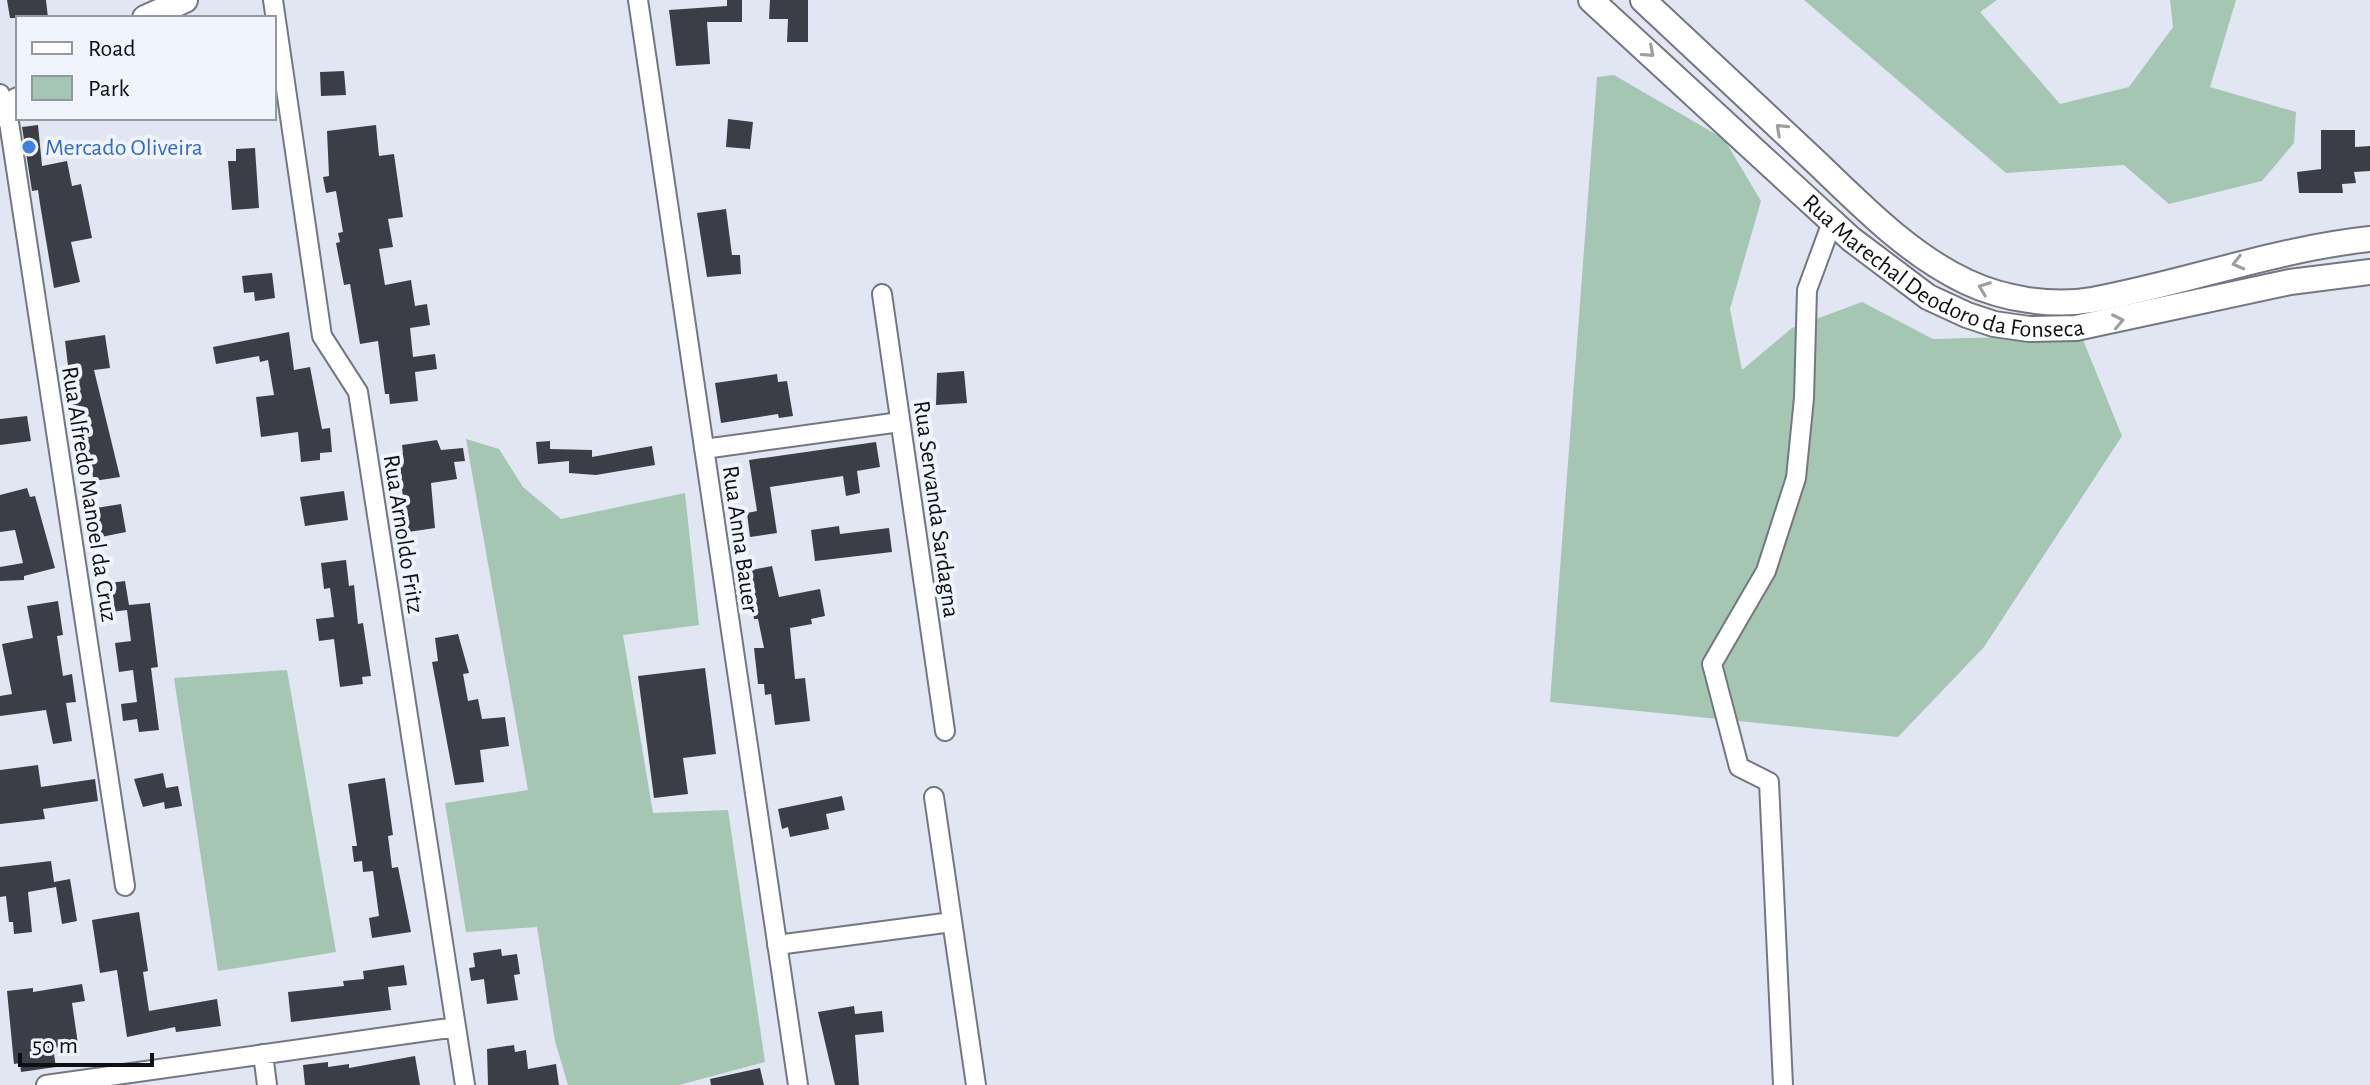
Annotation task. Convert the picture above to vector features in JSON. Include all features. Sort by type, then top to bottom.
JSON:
[{"type":"main road","points":[[149,16],[185,0]]},
{"type":"main road","name":"Rua Marechal Deodoro da Fonseca","points":[[1591,0],[1832,222],[1894,274],[1928,297],[1994,324],[2029,329],[2113,322],[2290,282],[2370,272]]},
{"type":"main road","name":"Rua Marechal Deodoro da Fonseca","points":[[1643,0],[1853,197],[1927,259],[1998,294],[2033,300],[2090,300],[2288,252],[2370,239]]},
{"type":"main road","points":[[1832,222],[1853,197]]},
{"type":"main road","points":[[2288,252],[2290,282]]},
{"type":"street","name":"Rua Anna Bauer","points":[[638,0],[798,1085]]},
{"type":"street","name":"Rua Arnoldo Fritz","points":[[276,21],[322,336],[358,392],[465,1085]]},
{"type":"street","name":"Rua Alfredo Manoel da Cruz","points":[[6,104],[125,886]]},
{"type":"street","points":[[1783,1085],[1769,782],[1739,767],[1712,664],[1766,571],[1796,478],[1804,398],[1807,290],[1832,222]]},
{"type":"street","name":"Rua Servanda Sardagna","points":[[882,294],[945,731]]},
{"type":"street","points":[[704,449],[900,422]]},
{"type":"street","points":[[934,797],[976,1085]]},
{"type":"street","points":[[777,945],[952,922]]},
{"type":"street","points":[[46,1085],[456,1027]]},
{"type":"street","points":[[263,1054],[267,1085]]},
{"type":"green space","points":[[1804,0],[1997,0],[1980,12],[2060,104],[2129,87],[2173,27],[2170,0],[2236,0],[2210,87],[2296,112],[2294,143],[2262,181],[2169,204],[2124,165],[2006,173]]},
{"type":"green space","points":[[1614,75],[1724,139],[1761,201],[1730,309],[1742,370],[1792,328],[1862,302],[1933,339],[2081,335],[2122,436],[1984,647],[1898,737],[1550,702],[1597,77]]},
{"type":"green space","points":[[466,439],[499,449],[523,487],[561,519],[685,493],[699,625],[623,635],[653,813],[728,810],[765,1062],[679,1085],[568,1085],[555,1041],[537,927],[466,932],[445,803],[528,790]]},
{"type":"green space","points":[[287,670],[336,952],[218,971],[174,678]]},
{"type":"building","points":[[7,0],[46,0],[48,16],[10,18]]},
{"type":"building","points":[[727,0],[742,0],[742,22],[707,22],[710,64],[676,66],[669,10],[727,6]]},
{"type":"building","points":[[770,0],[808,0],[808,42],[787,42],[788,19],[769,19]]},
{"type":"building","points":[[344,71],[346,95],[321,96],[320,72]]},
{"type":"building","points":[[728,119],[753,122],[750,149],[726,147]]},
{"type":"building","points":[[38,125],[42,166],[67,161],[72,186],[81,184],[92,238],[71,242],[80,282],[54,288],[38,190],[32,191],[22,127]]},
{"type":"building","points":[[376,125],[379,156],[394,154],[403,217],[388,219],[393,247],[379,249],[385,285],[411,280],[415,306],[427,304],[430,325],[410,328],[413,357],[435,354],[437,369],[415,372],[418,401],[390,404],[389,394],[385,394],[378,341],[360,344],[350,284],[344,285],[336,243],[340,242],[338,233],[343,232],[336,191],[326,193],[323,177],[329,176],[327,131]]},
{"type":"building","points":[[2321,130],[2355,130],[2355,147],[2370,146],[2370,171],[2354,172],[2356,183],[2342,184],[2343,193],[2299,193],[2297,172],[2321,169]]},
{"type":"building","points":[[255,148],[259,208],[232,210],[228,161],[236,161],[236,149]]},
{"type":"building","points":[[726,209],[732,255],[740,255],[741,274],[707,277],[697,213]]},
{"type":"building","points":[[272,273],[275,298],[255,301],[254,292],[244,293],[242,276]]},
{"type":"building","points":[[289,332],[294,370],[310,367],[322,429],[330,428],[332,452],[320,453],[320,460],[301,462],[298,432],[261,437],[256,397],[274,395],[268,360],[260,362],[259,356],[216,364],[213,347]]},
{"type":"building","points":[[105,335],[110,368],[94,370],[120,477],[94,481],[89,457],[84,458],[82,446],[78,448],[65,341]]},
{"type":"building","points":[[964,371],[967,403],[936,405],[937,373]]},
{"type":"building","points":[[777,374],[778,382],[787,381],[793,416],[779,418],[778,414],[721,423],[715,383]]},
{"type":"building","points":[[27,416],[31,441],[0,445],[0,419]]},
{"type":"building","points":[[437,440],[441,450],[463,448],[465,461],[454,462],[457,479],[431,483],[435,528],[408,532],[397,454],[403,453],[402,445]]},
{"type":"building","points":[[550,441],[550,449],[592,450],[592,457],[652,446],[655,465],[596,475],[569,473],[569,461],[538,464],[536,442]]},
{"type":"building","points":[[876,442],[880,467],[857,471],[860,493],[846,496],[843,476],[770,487],[777,533],[750,537],[747,513],[757,511],[749,460]]},
{"type":"building","points":[[27,488],[30,497],[35,496],[55,568],[24,576],[24,580],[0,581],[0,567],[23,563],[15,530],[0,532],[0,495]]},
{"type":"building","points":[[344,491],[348,520],[305,526],[300,497]]},
{"type":"building","points":[[121,504],[126,532],[96,538],[90,509]]},
{"type":"building","points":[[839,526],[840,534],[889,528],[892,552],[815,561],[811,530]]},
{"type":"building","points":[[346,560],[349,586],[354,585],[358,624],[363,623],[371,676],[362,677],[363,684],[340,687],[334,639],[319,641],[316,619],[334,617],[330,588],[324,589],[321,563]]},
{"type":"building","points":[[772,566],[779,597],[820,589],[825,616],[811,619],[812,624],[790,628],[795,679],[805,678],[810,721],[775,725],[771,694],[765,695],[764,684],[758,684],[754,648],[764,648],[758,619],[754,619],[747,571]]},
{"type":"building","points":[[125,581],[129,605],[150,603],[158,667],[151,668],[159,730],[139,732],[137,719],[123,721],[121,704],[137,702],[133,670],[119,672],[115,643],[131,641],[127,610],[102,613],[99,594],[111,593],[110,583]]},
{"type":"building","points":[[58,601],[63,635],[57,636],[63,676],[72,674],[76,702],[66,703],[72,741],[53,744],[46,710],[0,716],[0,696],[12,694],[2,644],[33,638],[27,606]]},
{"type":"building","points":[[458,634],[469,673],[463,674],[468,701],[478,699],[482,719],[505,717],[509,746],[480,750],[484,782],[455,785],[432,662],[438,661],[435,638]]},
{"type":"building","points":[[705,668],[716,754],[683,758],[688,794],[654,798],[638,676]]},
{"type":"building","points":[[38,765],[41,787],[95,779],[98,801],[43,809],[45,819],[0,824],[0,770]]},
{"type":"building","points":[[163,773],[166,788],[178,786],[182,806],[165,809],[164,802],[143,807],[134,779]]},
{"type":"building","points":[[385,778],[393,835],[388,836],[392,868],[398,867],[411,932],[372,938],[369,918],[379,916],[373,871],[363,872],[362,861],[354,862],[352,846],[357,846],[348,784]]},
{"type":"building","points":[[842,796],[845,810],[826,814],[829,829],[790,837],[788,827],[782,829],[778,809]]},
{"type":"building","points":[[51,861],[54,882],[70,879],[77,921],[62,924],[56,887],[28,892],[32,932],[14,934],[13,922],[9,922],[6,896],[0,897],[0,867]]},
{"type":"building","points":[[139,912],[148,971],[143,972],[149,1011],[217,999],[221,1026],[176,1032],[175,1027],[127,1037],[117,970],[100,973],[92,920]]},
{"type":"building","points":[[501,949],[502,956],[517,954],[520,974],[514,975],[518,1000],[487,1004],[484,979],[471,981],[469,968],[475,967],[473,953]]},
{"type":"building","points":[[404,965],[407,985],[388,987],[391,1010],[291,1022],[288,992],[344,986],[343,981],[364,979],[363,971]]},
{"type":"building","points":[[82,984],[85,1001],[72,1003],[78,1044],[53,1048],[56,1067],[21,1072],[20,1063],[14,1064],[7,991],[33,988],[33,992]]},
{"type":"building","points":[[854,1006],[855,1014],[882,1011],[884,1032],[855,1035],[859,1085],[835,1085],[818,1012]]},
{"type":"building","points":[[514,1045],[515,1052],[526,1050],[528,1069],[556,1064],[559,1085],[488,1085],[487,1049]]},
{"type":"building","points":[[415,1056],[420,1085],[305,1085],[303,1065],[328,1062],[328,1067],[349,1064],[349,1068]]},
{"type":"building","points":[[760,1068],[764,1085],[711,1085],[710,1079]]},
{"type":"place","name":"Mercado Oliveira","points":[[29,147]]}]
